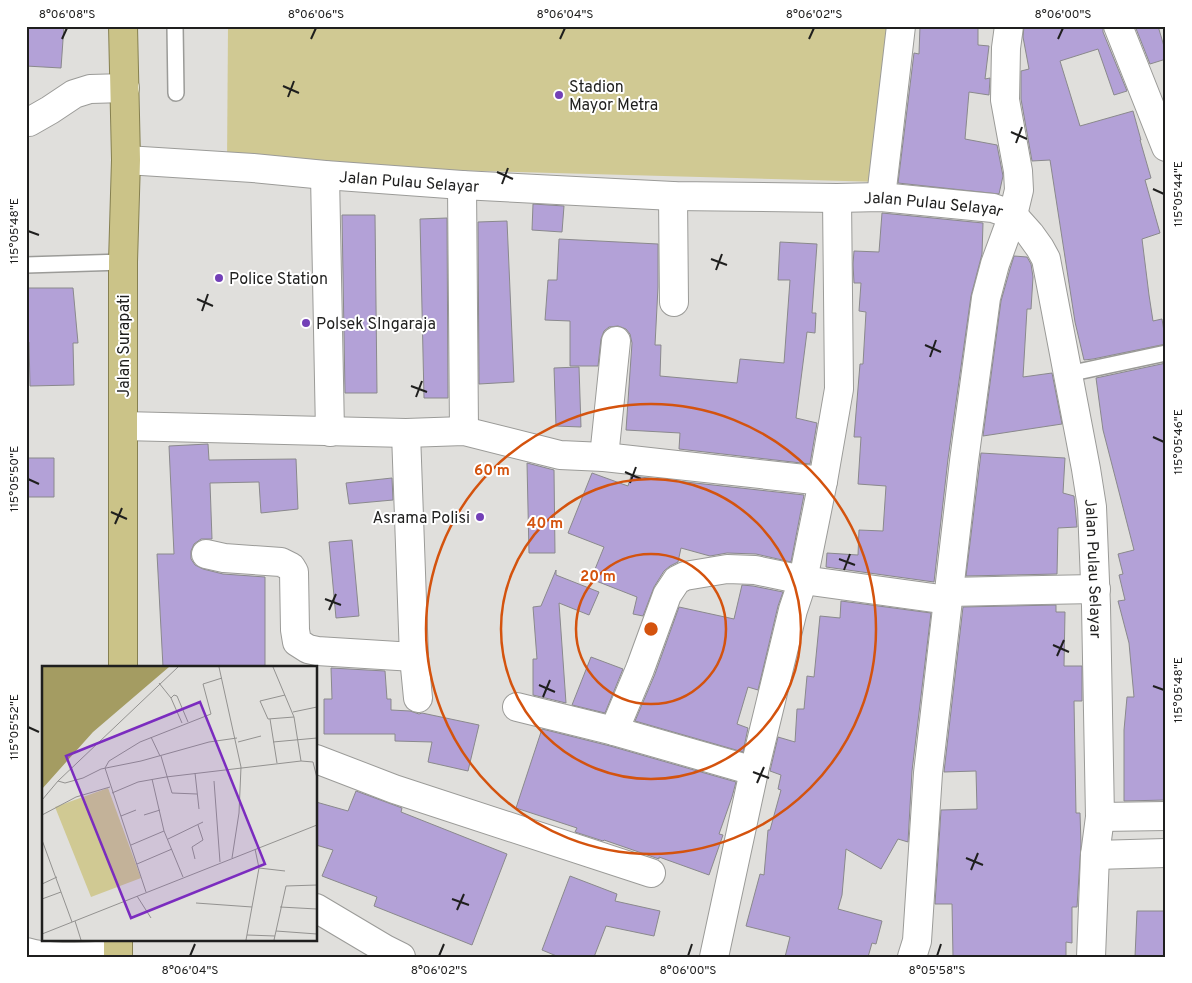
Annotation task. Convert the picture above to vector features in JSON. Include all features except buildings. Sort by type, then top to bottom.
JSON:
[{"type":"highway","name":"Jalan Surapati","points":[[123,26],[126,160],[123,262],[123,666]]},
{"type":"street","points":[[880,197],[901,26]]},
{"type":"street","points":[[912,957],[917,941],[928,773],[964,461],[986,298],[995,264],[1013,215],[1019,190],[1018,170],[1005,100],[1006,48],[1009,26]]},
{"type":"street","points":[[1118,26],[1166,146]]},
{"type":"street","points":[[26,122],[50,110],[74,94],[90,89],[125,88]]},
{"type":"street","name":"Jalan Pulau Selayar","points":[[126,160],[462,185],[673,196],[880,197],[993,208],[1013,215],[1030,234],[1046,259],[1092,507],[1096,589],[1100,817],[1095,855],[1091,957]]},
{"type":"street","points":[[325,175],[330,432]]},
{"type":"street","points":[[462,185],[464,431]]},
{"type":"street","points":[[673,196],[674,302]]},
{"type":"street","points":[[714,957],[754,771],[793,610],[803,580],[839,389],[838,198]]},
{"type":"street","points":[[604,457],[616,341]]},
{"type":"street","points":[[123,426],[330,432],[406,433],[464,431],[560,455],[604,457],[823,481]]},
{"type":"street","points":[[406,433],[414,657],[418,698]]},
{"type":"street","points":[[206,554],[224,558],[281,562],[291,566],[294,572],[295,630],[298,642],[308,649],[317,652],[414,657]]},
{"type":"street","points":[[614,731],[668,595],[677,580],[684,576],[727,569],[755,570],[803,580],[948,596],[1096,589]]},
{"type":"street","points":[[517,707],[614,731],[754,771]]},
{"type":"street","points":[[318,760],[394,789],[651,873]]},
{"type":"street","points":[[1100,817],[1166,816]]},
{"type":"street","points":[[1095,855],[1166,853]]},
{"type":"street","points":[[318,909],[401,957]]},
{"type":"street","points":[[26,952],[36,955],[53,956],[118,950]]},
{"type":"lane","points":[[175,26],[176,93]]},
{"type":"lane","points":[[26,265],[123,262]]},
{"type":"lane","points":[[1068,374],[1166,353]]},
{"type":"shaded area","name":"Stadion Mayor Metra","points":[[228,26],[895,26],[882,182],[227,164]]},
{"type":"place","name":"Stadion Mayor Metra","points":[[559,95]]},
{"type":"place","name":"Police Station","points":[[219,278]]},
{"type":"place","name":"Polsek SIngaraja","points":[[306,323]]},
{"type":"place","name":"Asrama Polisi","points":[[480,517]]}]
